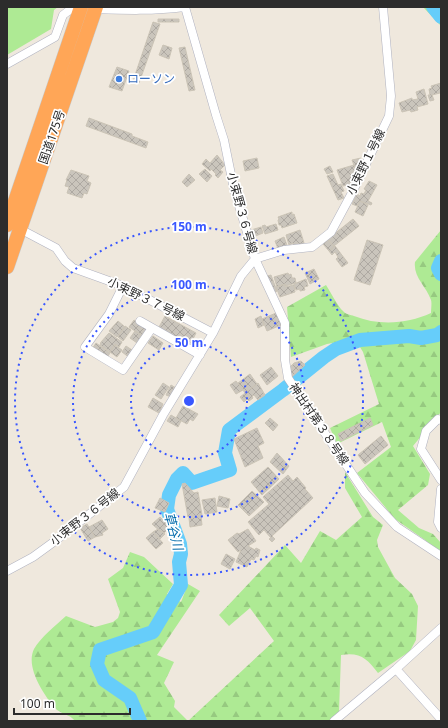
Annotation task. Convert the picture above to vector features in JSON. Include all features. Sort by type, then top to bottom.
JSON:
[{"type":"highway","name":"国道175号","points":[[7,267],[14,227],[69,40],[80,8]]},
{"type":"highway","name":"国道175号","points":[[14,227],[96,8]]},
{"type":"street","points":[[96,8],[166,10],[184,7]]},
{"type":"street","name":"小束野３６号線","points":[[7,571],[55,541],[124,487],[163,415],[213,333],[241,276],[254,259],[234,189],[224,140],[184,7]]},
{"type":"street","name":"小束野１号線","points":[[254,259],[284,250],[312,247],[331,232],[352,193],[389,116],[391,96],[383,7]]},
{"type":"street","points":[[7,64],[55,37],[63,15],[71,9],[80,8]]},
{"type":"street","points":[[57,32],[65,34],[69,40]]},
{"type":"street","name":"小束野３７号線","points":[[14,227],[56,248],[65,261],[73,268],[124,286],[213,333]]},
{"type":"street","name":"神出村第３８号線","points":[[254,259],[285,323],[285,360],[288,378],[365,493],[397,526],[441,556]]},
{"type":"street","points":[[124,286],[108,314],[85,347],[123,370],[152,328]]},
{"type":"street","points":[[140,321],[200,355]]},
{"type":"street","points":[[441,420],[438,418],[426,431],[421,449],[441,480]]},
{"type":"street","points":[[441,489],[438,522],[441,528]]},
{"type":"street","points":[[334,721],[396,669],[441,628]]},
{"type":"street","points":[[396,669],[441,719]]},
{"type":"green space","points":[[7,7],[58,7],[54,10],[51,29],[7,55]]},
{"type":"green space","points":[[423,7],[441,7],[441,26]]},
{"type":"green space","points":[[441,230],[441,412],[413,446],[430,474],[428,485],[398,510],[419,528],[433,534],[441,543],[441,554],[425,540],[395,519],[357,473],[391,447],[382,422],[337,444],[330,428],[379,404],[363,352],[355,339],[327,344],[291,357],[287,307],[326,285],[336,303],[344,312],[364,319],[393,322],[412,320],[431,313],[431,300],[418,277],[415,262]]},
{"type":"green space","points":[[345,472],[373,517],[383,525],[377,540],[378,547],[395,578],[412,594],[418,606],[416,640],[410,651],[378,673],[367,660],[359,656],[348,654],[341,655],[339,712],[331,720],[188,721],[274,641],[250,608],[229,626],[219,615],[285,545],[301,563],[320,531],[336,540],[362,517],[345,488]]},
{"type":"green space","points":[[130,552],[144,557],[173,584],[167,594],[181,602],[188,584],[200,591],[157,655],[174,662],[164,683],[175,701],[174,707],[188,721],[75,721],[55,708],[41,688],[34,672],[32,656],[34,649],[44,636],[66,616],[95,627],[113,622],[118,618],[120,612],[108,579],[123,568]]},
{"type":"building","points":[[158,19],[179,19],[179,22],[158,22]]},
{"type":"building","points":[[153,22],[160,24],[139,83],[133,81]]},
{"type":"building","points":[[163,45],[172,48],[169,59],[159,55]]},
{"type":"building","points":[[185,47],[195,90],[189,91],[179,48]]},
{"type":"building","name":"ローソン","points":[[117,67],[129,71],[122,91],[109,87]]},
{"type":"building","points":[[441,83],[441,94],[432,95],[434,100],[430,101],[428,95],[430,95],[429,89],[432,88],[431,86]]},
{"type":"building","points":[[424,89],[428,104],[417,107],[418,110],[402,112],[399,103],[412,98],[412,100],[418,99],[416,92]]},
{"type":"building","points":[[89,118],[132,134],[132,136],[148,142],[146,148],[86,126]]},
{"type":"building","points":[[217,155],[225,165],[220,170],[223,172],[218,178],[211,169],[210,171],[202,164],[206,159],[210,163]]},
{"type":"building","points":[[257,158],[259,168],[245,171],[243,161]]},
{"type":"building","points":[[361,158],[361,166],[355,168],[352,160]]},
{"type":"building","points":[[354,165],[356,172],[354,173],[355,176],[352,177],[353,180],[350,182],[351,184],[343,186],[337,170]]},
{"type":"building","points":[[330,166],[333,172],[327,174],[324,169]]},
{"type":"building","points":[[205,169],[212,176],[207,182],[199,174]]},
{"type":"building","points":[[71,170],[89,176],[87,181],[91,183],[87,194],[84,193],[82,198],[67,193],[69,187],[65,186],[66,180]]},
{"type":"building","points":[[189,174],[195,180],[187,187],[182,182]]},
{"type":"building","points":[[333,174],[338,185],[341,184],[344,191],[341,192],[344,198],[338,200],[327,176]]},
{"type":"building","points":[[369,181],[377,185],[368,201],[372,203],[371,205],[360,201],[357,206],[352,204],[357,194],[360,196],[361,193],[364,194],[366,190],[364,189]]},
{"type":"building","points":[[360,201],[368,205],[363,216],[355,212]]},
{"type":"building","points":[[292,212],[292,215],[294,214],[297,223],[282,228],[281,225],[279,225],[278,217]]},
{"type":"building","points":[[353,219],[359,226],[334,246],[328,239]]},
{"type":"building","points":[[276,224],[278,230],[265,234],[262,226],[265,225],[266,227]]},
{"type":"building","points":[[261,227],[263,233],[253,237],[251,230]]},
{"type":"building","points":[[300,230],[304,243],[294,246],[293,243],[289,245],[286,235]]},
{"type":"building","points":[[284,237],[288,248],[279,251],[275,241]]},
{"type":"building","points":[[328,240],[334,247],[329,251],[323,244]]},
{"type":"building","points":[[367,240],[383,245],[370,285],[354,280]]},
{"type":"building","points":[[335,246],[348,263],[342,267],[336,259],[338,257],[335,252],[332,255],[329,251]]},
{"type":"building","points":[[314,269],[319,279],[310,284],[305,273]]},
{"type":"building","points":[[288,273],[289,275],[291,274],[292,278],[295,278],[296,283],[285,286],[285,284],[277,287],[274,277]]},
{"type":"building","points":[[271,275],[277,291],[275,292],[264,277]]},
{"type":"building","points":[[306,279],[308,286],[304,287],[305,290],[296,290],[294,284]]},
{"type":"building","points":[[285,284],[285,287],[294,285],[295,292],[280,297],[276,287]]},
{"type":"building","points":[[276,313],[281,325],[267,331],[262,319]]},
{"type":"building","points":[[165,316],[196,333],[190,345],[159,327]]},
{"type":"building","points":[[261,316],[264,325],[258,328],[255,319]]},
{"type":"building","points":[[134,320],[149,330],[144,337],[129,327]]},
{"type":"building","points":[[118,321],[125,327],[117,337],[109,331]]},
{"type":"building","points":[[125,326],[131,330],[123,341],[118,337]]},
{"type":"building","points":[[135,331],[144,337],[140,345],[130,338]]},
{"type":"building","points":[[109,333],[122,342],[119,347],[115,344],[110,352],[100,345]]},
{"type":"building","points":[[153,336],[163,343],[159,350],[148,343]]},
{"type":"building","points":[[96,343],[110,353],[106,359],[92,349]]},
{"type":"building","points":[[115,345],[122,350],[117,357],[110,352]]},
{"type":"building","points":[[126,346],[135,352],[130,358],[122,352]]},
{"type":"building","points":[[301,361],[305,365],[292,377],[287,370],[294,363]]},
{"type":"building","points":[[271,367],[278,376],[267,385],[260,375]]},
{"type":"building","points":[[250,374],[257,384],[245,393],[238,383]]},
{"type":"building","points":[[236,381],[243,390],[236,394],[230,385]]},
{"type":"building","points":[[163,383],[169,387],[161,399],[155,395]]},
{"type":"building","points":[[258,383],[265,395],[258,400],[254,395],[249,401],[247,399],[244,402],[240,397]]},
{"type":"building","points":[[171,385],[176,388],[171,397],[166,395]]},
{"type":"building","points":[[153,398],[163,404],[159,413],[148,407]]},
{"type":"building","points":[[183,406],[198,414],[193,421],[190,419],[187,424],[176,418]]},
{"type":"building","points":[[171,415],[181,421],[178,427],[167,421]]},
{"type":"building","points":[[270,418],[278,425],[273,431],[265,423]]},
{"type":"building","points":[[370,418],[373,425],[341,441],[338,434]]},
{"type":"building","points":[[257,428],[264,443],[258,446],[263,458],[245,467],[234,439]]},
{"type":"building","points":[[381,436],[388,445],[365,464],[358,455]]},
{"type":"building","points":[[277,453],[289,466],[283,474],[270,462]]},
{"type":"building","points":[[268,467],[279,479],[262,495],[251,482]]},
{"type":"building","points":[[288,475],[293,481],[297,477],[313,498],[272,536],[275,539],[272,542],[269,539],[271,538],[264,530],[259,535],[248,522],[269,504],[263,497]]},
{"type":"building","points":[[185,483],[194,493],[198,492],[202,515],[188,517],[182,484]]},
{"type":"building","points":[[252,491],[264,502],[249,516],[238,505]]},
{"type":"building","points":[[219,496],[230,499],[228,508],[217,506]]},
{"type":"building","points":[[160,498],[169,503],[165,512],[155,508]]},
{"type":"building","points":[[215,498],[217,512],[205,514],[202,500]]},
{"type":"building","points":[[201,516],[202,525],[190,527],[189,518]]},
{"type":"building","points":[[160,517],[170,527],[164,533],[152,524]]},
{"type":"building","points":[[102,520],[108,529],[102,533],[103,535],[95,537],[89,527]]},
{"type":"building","points":[[87,524],[95,537],[88,541],[80,528]]},
{"type":"building","points":[[158,529],[165,534],[160,539],[153,532]]},
{"type":"building","points":[[248,529],[256,541],[248,546],[255,550],[256,548],[260,550],[258,557],[256,556],[254,560],[251,559],[247,567],[236,562],[241,550],[238,552],[228,540],[237,533],[239,534]]},
{"type":"building","points":[[153,532],[163,543],[156,549],[146,538]]},
{"type":"building","points":[[226,554],[235,559],[230,569],[221,564]]},
{"type":"waterway","name":"草谷川","points":[[433,7],[441,17]]},
{"type":"waterway","name":"草谷川","points":[[441,261],[438,268],[441,274]]},
{"type":"waterway","name":"草谷川","points":[[140,721],[130,698],[104,680],[97,664],[100,650],[153,632],[181,585],[179,562],[181,554],[180,544],[167,509],[169,495],[177,479],[183,473],[192,483],[230,470],[225,453],[229,430],[336,349],[360,340],[409,336],[421,338],[437,335],[441,332]]},
{"type":"place","name":"ローソン","points":[[119,79]]}]
